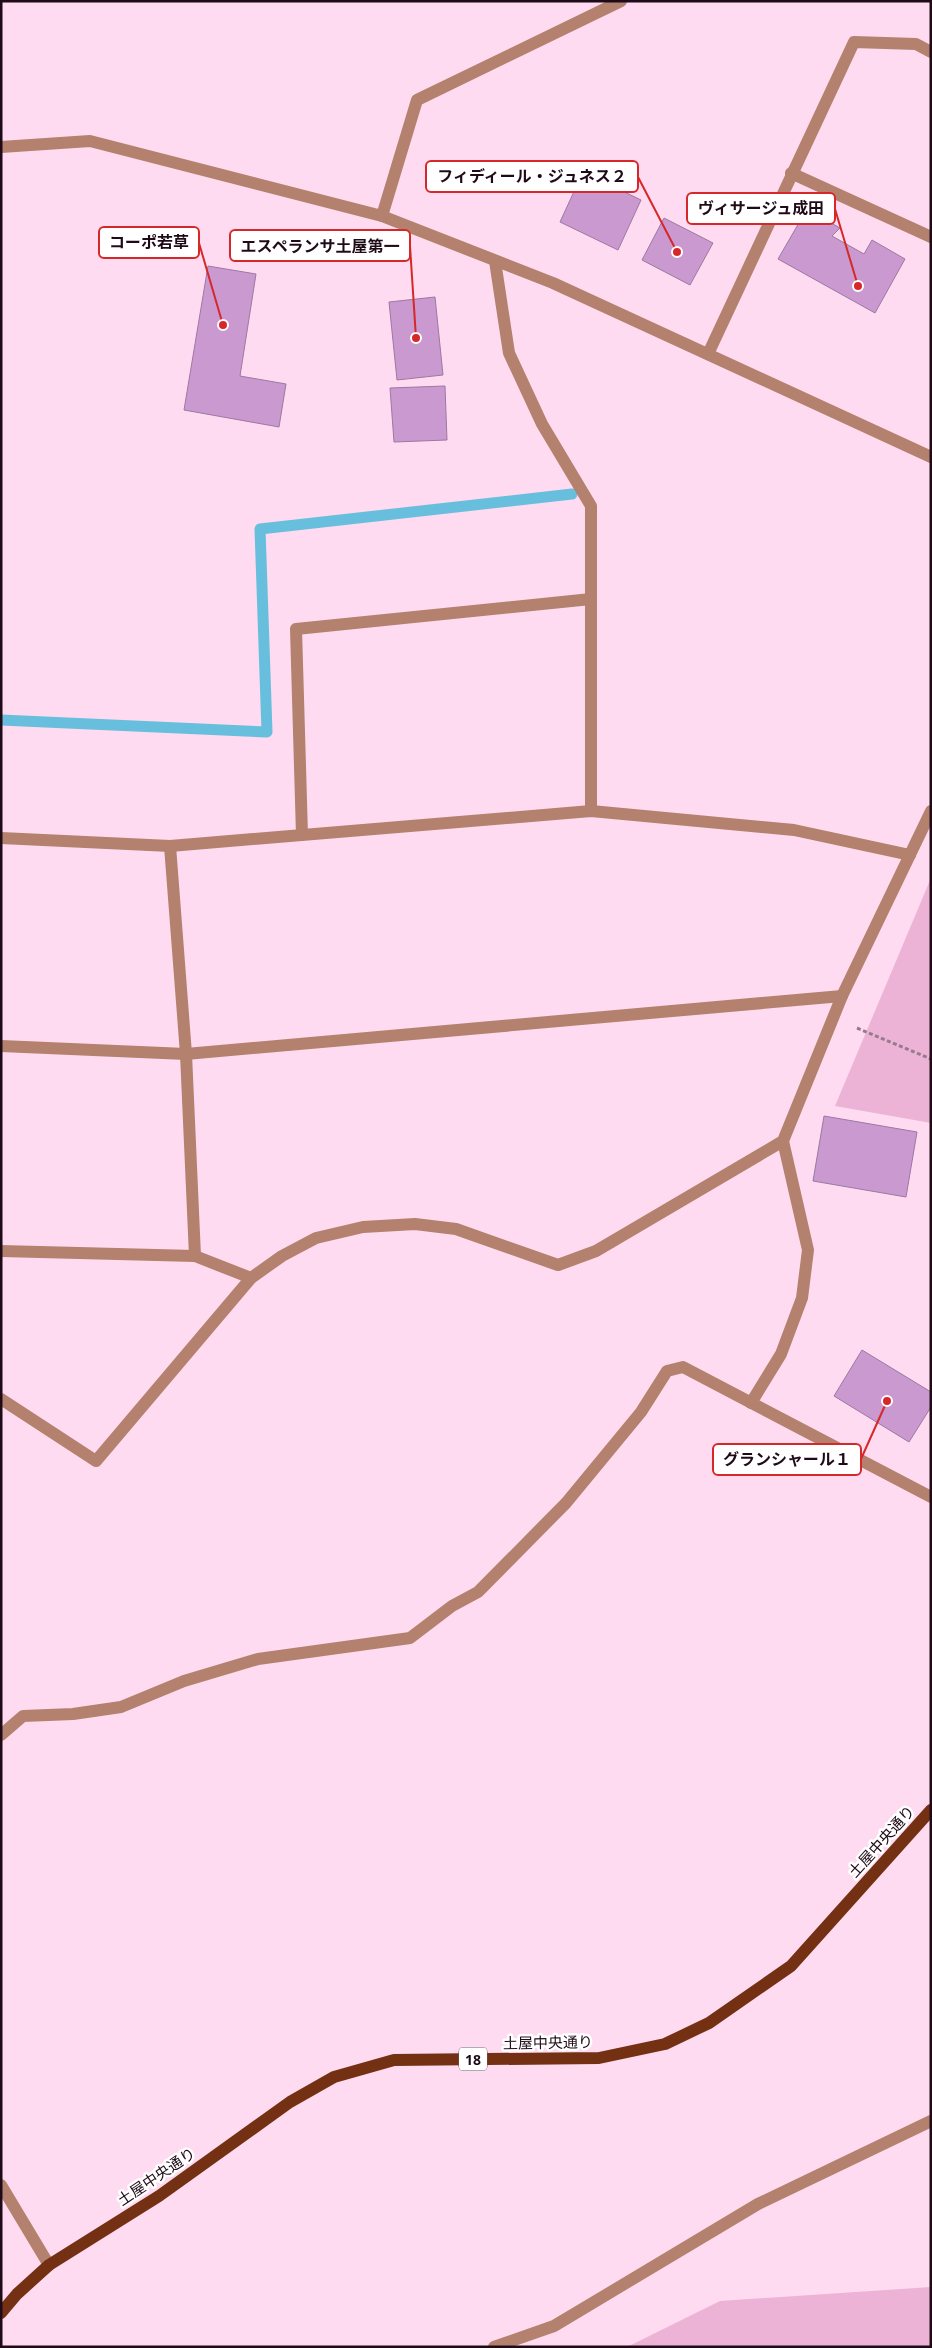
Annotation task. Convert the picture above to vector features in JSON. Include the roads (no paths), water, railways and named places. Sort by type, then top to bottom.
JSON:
[{"type":"main road","name":"土屋中央通り","points":[[1,2313],[16,2294],[49,2265],[159,2196],[290,2102],[334,2077],[394,2060],[599,2058],[665,2044],[709,2023],[791,1966],[931,1810]]},
{"type":"street","points":[[382,216],[417,100],[621,1]]},
{"type":"street","points":[[708,354],[791,173],[854,42],[916,44],[931,52]]},
{"type":"street","points":[[1,147],[90,141],[382,216],[554,283],[931,457]]},
{"type":"street","points":[[791,173],[931,237]]},
{"type":"street","points":[[495,260],[509,354],[542,424],[591,506],[591,811]]},
{"type":"street","points":[[302,835],[296,630],[591,600]]},
{"type":"street","points":[[1,838],[170,846],[591,811],[794,830],[910,855]]},
{"type":"street","points":[[751,1402],[782,1354],[802,1298],[808,1250],[783,1142],[842,996],[931,811]]},
{"type":"street","points":[[170,846],[186,1054],[195,1256]]},
{"type":"street","points":[[1,1046],[186,1054],[842,996]]},
{"type":"street","points":[[1,1399],[96,1462],[251,1278],[282,1256],[316,1238],[364,1227],[415,1224],[456,1229],[558,1265],[596,1250],[783,1142]]},
{"type":"street","points":[[1,1251],[195,1256],[251,1278]]},
{"type":"street","points":[[1,1734],[23,1716],[73,1714],[121,1707],[184,1681],[258,1659],[410,1638],[452,1606],[478,1592],[566,1503],[640,1412],[667,1370],[683,1367],[931,1497]]},
{"type":"street","points":[[494,2347],[554,2326],[758,2204],[931,2121]]},
{"type":"street","points":[[1,2185],[49,2265]]},
{"type":"waterway","points":[[1,720],[267,732],[260,529],[572,494]]},
{"type":"place","name":"フィディール・ジュネス２","points":[[677,252]]},
{"type":"place","name":"ヴィサージュ成田","points":[[858,286]]},
{"type":"place","name":"コーポ若草","points":[[223,325]]},
{"type":"place","name":"エスペランサ土屋第一","points":[[416,338]]},
{"type":"place","name":"グランシャール１","points":[[887,1401]]}]
